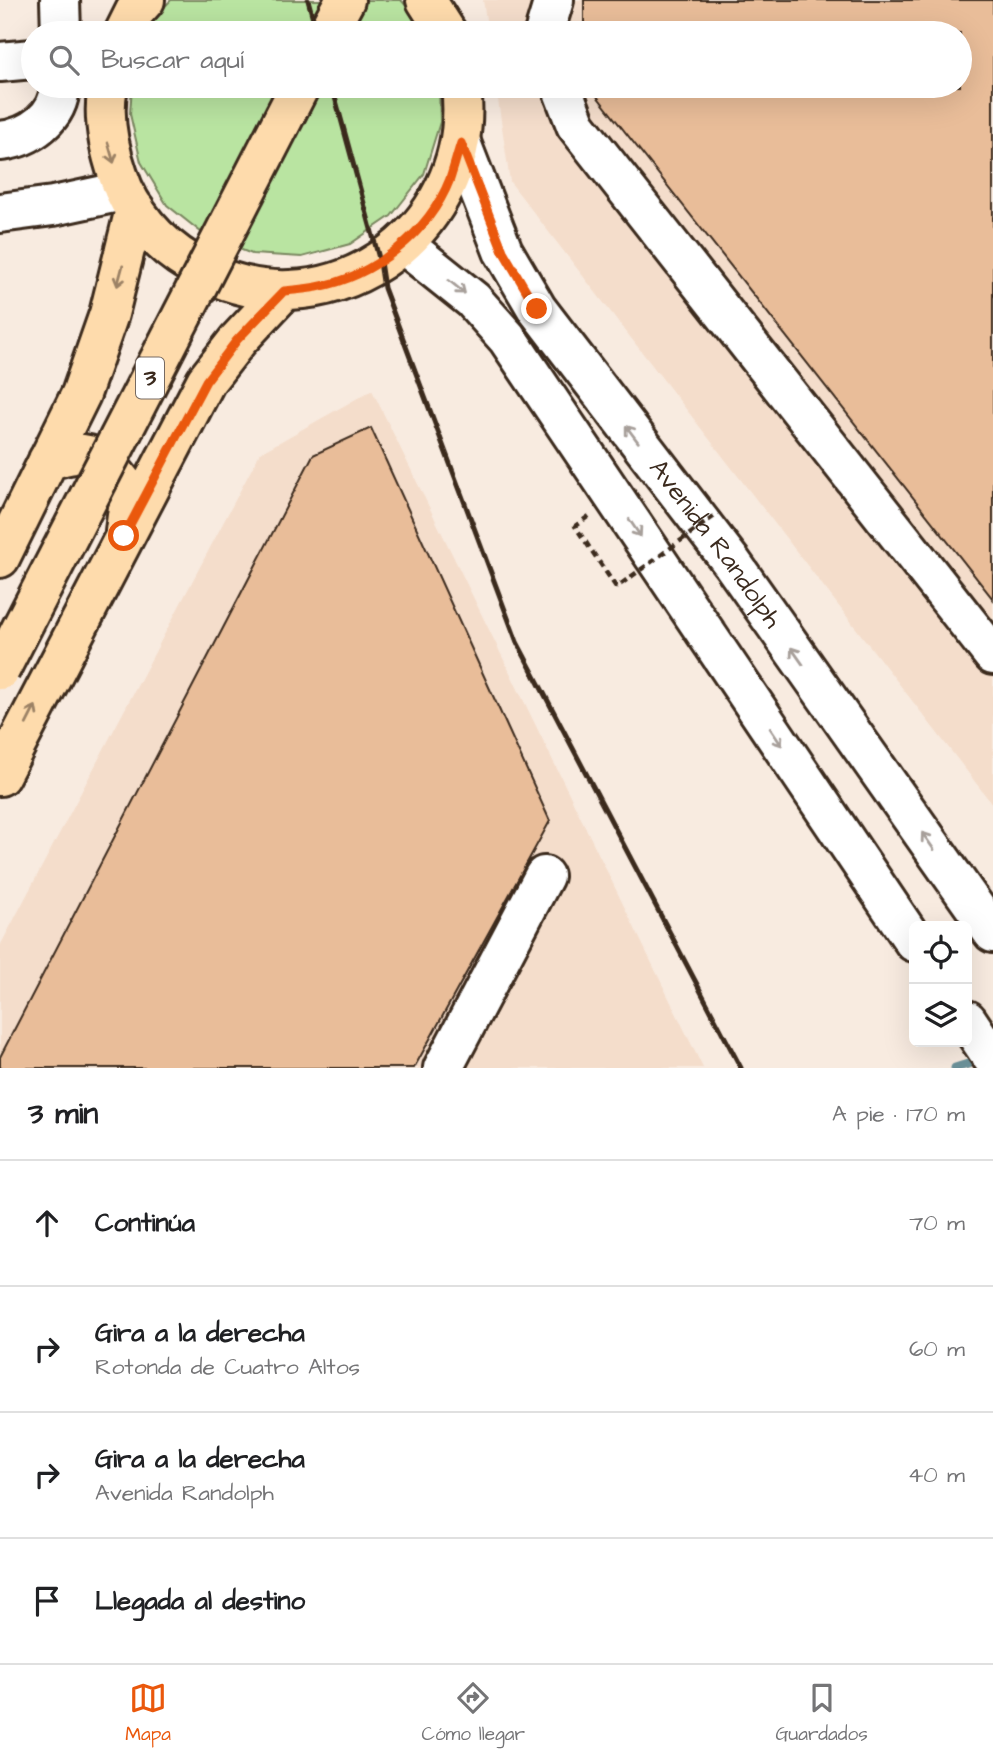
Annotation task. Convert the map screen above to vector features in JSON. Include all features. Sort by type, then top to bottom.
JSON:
[{"type":"main road","points":[[334,21],[345,0]]},
{"type":"main road","points":[[105,98],[108,146],[129,200],[144,225],[173,253],[207,274],[244,286],[284,291],[318,287],[350,278],[380,262],[403,244],[429,215],[449,181],[461,143],[462,98]]},
{"type":"main road","name":"3","points":[[0,670],[294,98]]},
{"type":"main road","points":[[0,558],[81,394],[109,314],[129,200]]},
{"type":"main road","points":[[0,776],[206,381],[237,340],[284,291]]},
{"type":"main road","points":[[48,460],[81,454],[99,460],[116,474],[130,494],[124,536]]},
{"type":"street","points":[[60,0],[61,21]]},
{"type":"street","points":[[548,21],[554,0]]},
{"type":"street","points":[[0,62],[21,60]]},
{"type":"street","points":[[0,141],[13,140],[44,123],[60,98]]},
{"type":"street","points":[[566,98],[576,125],[993,656]]},
{"type":"street","name":"Avenida Randolph","points":[[461,143],[503,251],[537,309],[732,563],[993,933]]},
{"type":"street","points":[[0,213],[129,200]]},
{"type":"street","name":"Avenida Randolph","points":[[403,244],[473,300],[507,338],[909,935]]},
{"type":"street","points":[[443,1068],[544,876]]},
{"type":"street","points":[[972,1028],[993,1059]]},
{"type":"path","points":[[575,526],[616,587],[720,512]]},
{"type":"shaded area","points":[[483,0],[993,0],[993,805],[510,182],[498,98],[972,98],[972,21],[486,21]]},
{"type":"shaded area","points":[[372,390],[703,1068],[0,1068],[0,946],[260,453]]},
{"type":"green space","points":[[171,0],[401,0],[419,21],[153,21]]},
{"type":"green space","points":[[131,98],[439,98],[440,122],[424,174],[391,216],[350,244],[302,257],[252,254],[206,236],[167,205],[141,162],[130,114]]},
{"type":"building","points":[[584,0],[993,0],[993,599],[598,98],[972,98],[972,21],[584,21]]},
{"type":"building","points":[[371,428],[550,821],[414,1068],[0,1068],[0,1057],[313,455]]},
{"type":"waterway","points":[[955,1068],[984,1059]]},
{"type":"railway","points":[[308,0],[314,21]]},
{"type":"railway","points":[[335,98],[380,262],[384,288],[517,642],[741,1068]]},
{"type":"route","points":[[124,536],[206,381],[237,340],[284,291],[318,287],[350,278],[380,262],[403,244],[429,215],[449,181],[461,143],[503,251],[537,309]]}]
